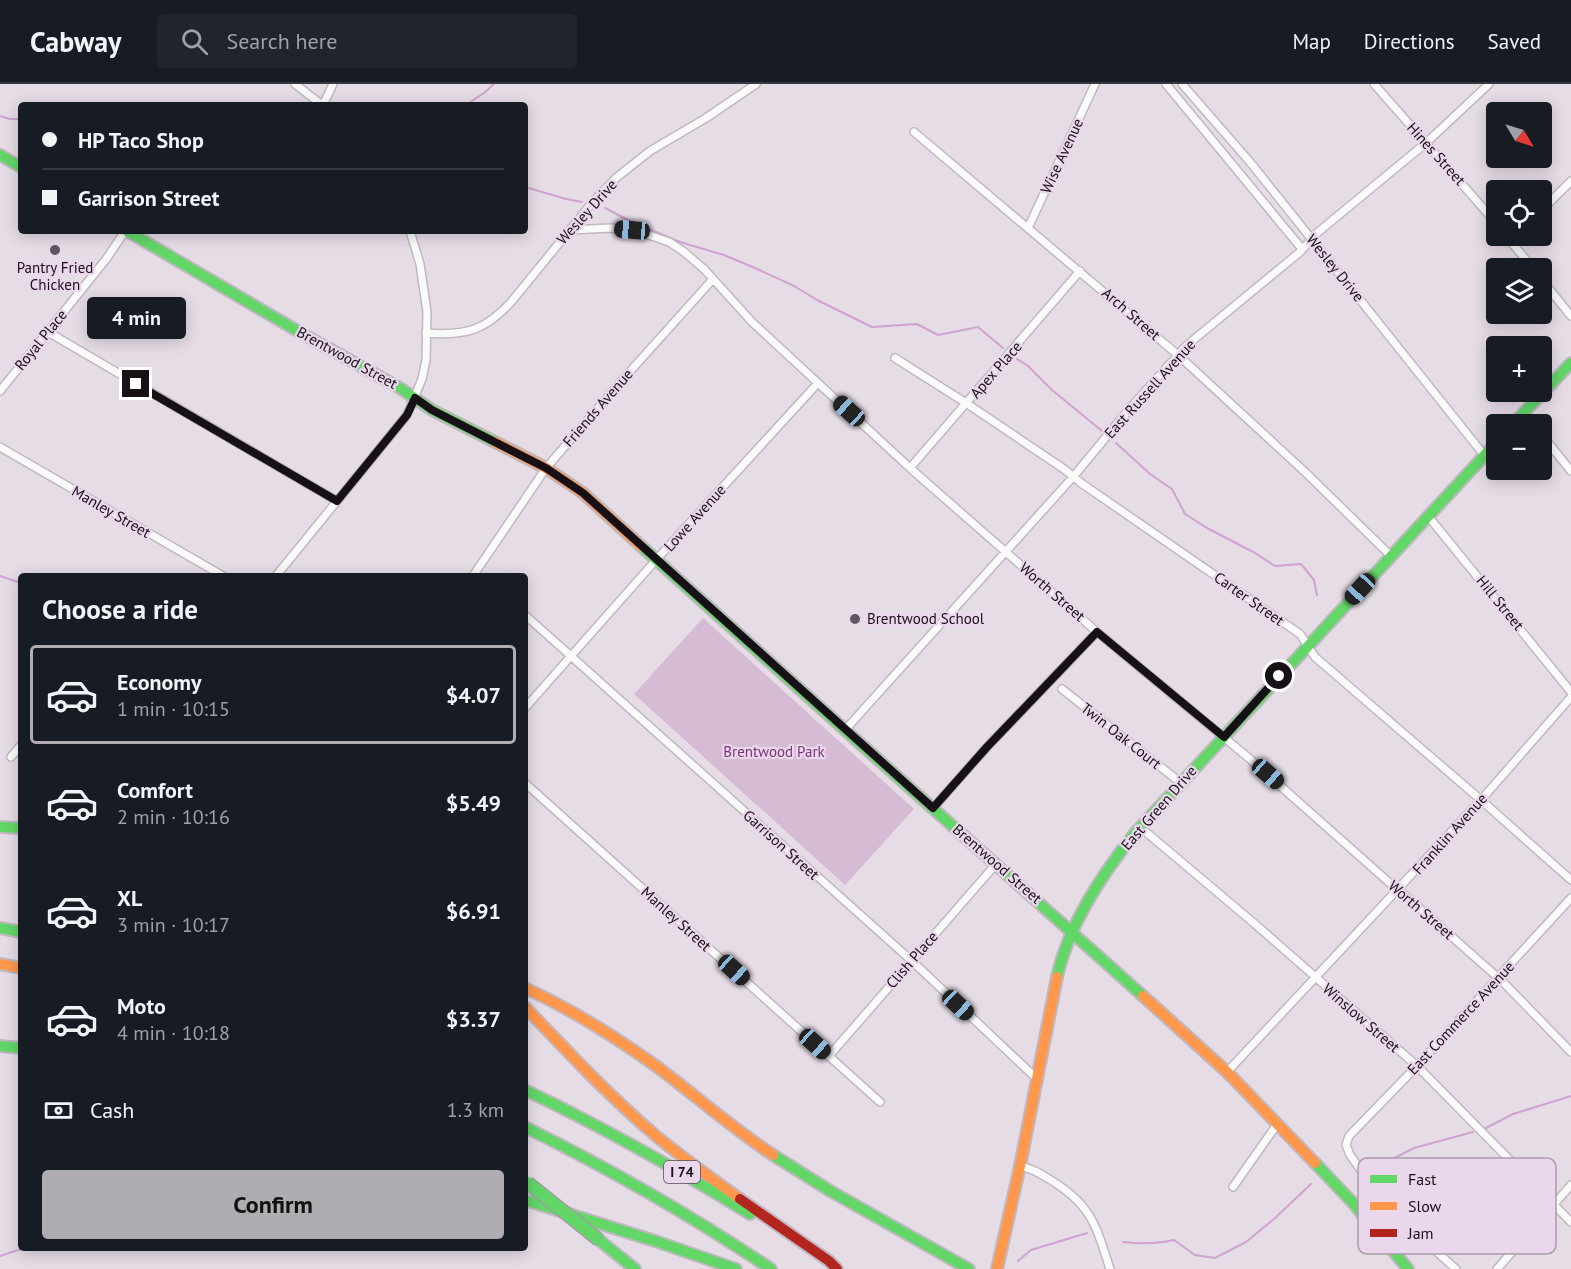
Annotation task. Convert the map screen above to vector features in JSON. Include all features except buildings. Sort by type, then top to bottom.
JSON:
[{"type":"main road","points":[[0,154],[18,165]]},
{"type":"main road","name":"Brentwood Street","points":[[131,234],[400,388],[432,410],[546,468],[583,493],[1227,1072],[1358,1209]]},
{"type":"main road","points":[[1524,413],[1571,363]]},
{"type":"main road","name":"East Green Drive","points":[[997,1269],[1020,1166],[1053,990],[1071,931],[1085,906],[1140,827],[1484,455]]},
{"type":"main road","points":[[0,827],[18,828]]},
{"type":"main road","points":[[0,928],[18,931]]},
{"type":"main road","points":[[0,964],[18,967]]},
{"type":"main road","points":[[528,989],[547,997],[608,1033],[671,1078],[750,1140],[805,1176],[969,1269]]},
{"type":"main road","points":[[528,1010],[606,1090],[656,1136],[711,1178],[830,1261],[837,1269]]},
{"type":"main road","points":[[0,1046],[18,1048]]},
{"type":"main road","name":"I 74","points":[[528,1091],[595,1124],[697,1181],[830,1269]]},
{"type":"main road","name":"I 74","points":[[528,1129],[668,1202],[771,1269]]},
{"type":"main road","points":[[528,1183],[635,1269]]},
{"type":"main road","points":[[528,1201],[736,1269]]},
{"type":"main road","name":"Brentwood Street","points":[[1396,1254],[1408,1269]]},
{"type":"street","points":[[295,84],[318,102]]},
{"type":"street","points":[[324,102],[333,84]]},
{"type":"street","name":"Wesley Drive","points":[[426,333],[460,333],[488,324],[512,302],[570,230],[616,178],[650,151],[706,118],[756,84]]},
{"type":"street","name":"Wise Avenue","points":[[1028,228],[1095,84]]},
{"type":"street","name":"Wesley Drive","points":[[1166,84],[1302,249]]},
{"type":"street","name":"Wesley Drive","points":[[1182,84],[1250,162],[1484,455]]},
{"type":"street","name":"Hines Street","points":[[1374,84],[1486,211]]},
{"type":"street","name":"East Russell Avenue","points":[[845,730],[1073,477],[1178,354],[1426,143],[1489,84]]},
{"type":"street","name":"Arch Street","points":[[914,132],[1178,354],[1391,556]]},
{"type":"street","points":[[1552,200],[1571,181]]},
{"type":"street","name":"Worth Street","points":[[570,230],[611,228],[632,230],[669,242],[683,251],[705,270],[752,322],[910,468],[1097,632],[1224,737],[1498,977],[1571,1052]]},
{"type":"street","name":"Royal Place","points":[[0,391],[124,234]]},
{"type":"street","points":[[278,573],[407,415],[415,398],[426,360],[427,312],[420,264],[411,234]]},
{"type":"street","name":"Apex Place","points":[[910,468],[1080,271]]},
{"type":"street","name":"Friends Avenue","points":[[479,573],[546,468],[713,279]]},
{"type":"street","points":[[1552,292],[1571,316]]},
{"type":"street","points":[[48,332],[337,501]]},
{"type":"street","name":"Carter Street","points":[[895,358],[966,404],[1300,634],[1314,657],[1571,880]]},
{"type":"street","name":"Lowe Avenue","points":[[528,705],[656,560],[818,383]]},
{"type":"street","name":"Manley Street","points":[[0,447],[218,573]]},
{"type":"street","points":[[1552,447],[1571,471]]},
{"type":"street","name":"Hill Street","points":[[1428,516],[1571,692]]},
{"type":"street","name":"Garrison Street","points":[[528,618],[912,961],[1035,1077]]},
{"type":"street","points":[[933,808],[987,747],[1097,632]]},
{"type":"street","name":"Twin Oak Court","points":[[1062,689],[1181,783]]},
{"type":"street","name":"Franklin Avenue","points":[[1227,1072],[1399,890],[1571,697]]},
{"type":"street","points":[[11,757],[18,749]]},
{"type":"street","name":"Manley Street","points":[[528,786],[880,1102]]},
{"type":"street","name":"Winslow Street","points":[[1140,827],[1255,924],[1416,1066],[1508,1158]]},
{"type":"street","name":"Clish Place","points":[[829,1056],[996,864]]},
{"type":"street","name":"East Commerce Avenue","points":[[1358,1166],[1346,1145],[1348,1136],[1571,898]]},
{"type":"street","points":[[1233,1187],[1278,1123]]},
{"type":"street","points":[[1020,1166],[1031,1168],[1057,1184],[1072,1195],[1088,1212],[1097,1230],[1110,1269]]},
{"type":"street","points":[[1556,1202],[1571,1185]]},
{"type":"street","name":"Winslow Street","points":[[1556,1206],[1571,1222]]},
{"type":"street","name":"East Commerce Avenue","points":[[1439,1254],[1456,1269]]},
{"type":"street","points":[[1497,1269],[1510,1254]]},
{"type":"green space","name":"Brentwood Park","points":[[703,618],[914,809],[845,885],[634,694]]},
{"type":"waterway","points":[[470,102],[494,84]]},
{"type":"waterway","points":[[0,116],[18,119]]},
{"type":"waterway","points":[[528,188],[582,202]]},
{"type":"waterway","points":[[605,208],[680,242],[724,255],[755,268],[872,327],[917,324],[938,335],[978,327],[1003,348]]},
{"type":"waterway","points":[[1017,359],[1102,431]]},
{"type":"waterway","points":[[1116,443],[1150,474],[1172,489],[1185,514],[1275,566],[1301,564],[1314,580],[1317,595]]},
{"type":"waterway","points":[[0,576],[18,582]]},
{"type":"waterway","points":[[1486,1128],[1513,1114],[1571,1096]]},
{"type":"waterway","points":[[1395,1158],[1414,1148],[1473,1132]]},
{"type":"waterway","points":[[1123,1242],[1148,1243],[1174,1240],[1195,1255],[1215,1258],[1246,1242],[1311,1184]]},
{"type":"waterway","points":[[1018,1261],[1031,1250],[1087,1233]]},
{"type":"waterway","points":[[0,1256],[18,1250]]},
{"type":"traffic: fast","points":[[0,155],[18,165]]},
{"type":"traffic: fast","points":[[132,234],[400,388],[432,410],[495,442]]},
{"type":"traffic: fast","points":[[1523,414],[1571,363]]},
{"type":"traffic: fast","points":[[1057,977],[1062,957],[1078,919],[1110,866],[1135,833],[1486,454]]},
{"type":"traffic: fast","points":[[641,546],[1143,996]]},
{"type":"traffic: fast","points":[[0,827],[18,828]]},
{"type":"traffic: fast","points":[[0,928],[18,931]]},
{"type":"traffic: fast","points":[[0,1046],[18,1048]]},
{"type":"traffic: fast","points":[[528,1092],[639,1149],[750,1214]]},
{"type":"traffic: fast","points":[[528,1129],[650,1194],[771,1269]]},
{"type":"traffic: fast","points":[[773,1155],[832,1192],[969,1269]]},
{"type":"traffic: fast","points":[[1315,1163],[1358,1209]]},
{"type":"traffic: fast","points":[[528,1183],[599,1240]]},
{"type":"traffic: fast","points":[[528,1201],[736,1269]]},
{"type":"traffic: fast","points":[[599,1240],[635,1269]]},
{"type":"traffic: fast","points":[[1396,1254],[1408,1269]]},
{"type":"traffic: slow","points":[[495,442],[546,468],[583,493],[641,546]]},
{"type":"traffic: slow","points":[[0,964],[18,967]]},
{"type":"traffic: slow","points":[[997,1269],[1057,977]]},
{"type":"traffic: slow","points":[[528,989],[576,1014],[624,1044],[773,1155]]},
{"type":"traffic: slow","points":[[1143,996],[1227,1072],[1315,1163]]},
{"type":"traffic: slow","points":[[528,1010],[639,1121],[740,1199]]},
{"type":"traffic: jam","points":[[740,1199],[829,1261],[837,1269]]},
{"type":"place","name":"Pantry Fried Chicken","points":[[55,250]]},
{"type":"place","name":"Brentwood School","points":[[855,619]]},
{"type":"route","points":[[136,384],[337,501],[407,415],[415,398],[432,410],[546,468],[583,493],[933,808],[987,747],[1097,632],[1224,737],[1279,676]]}]
